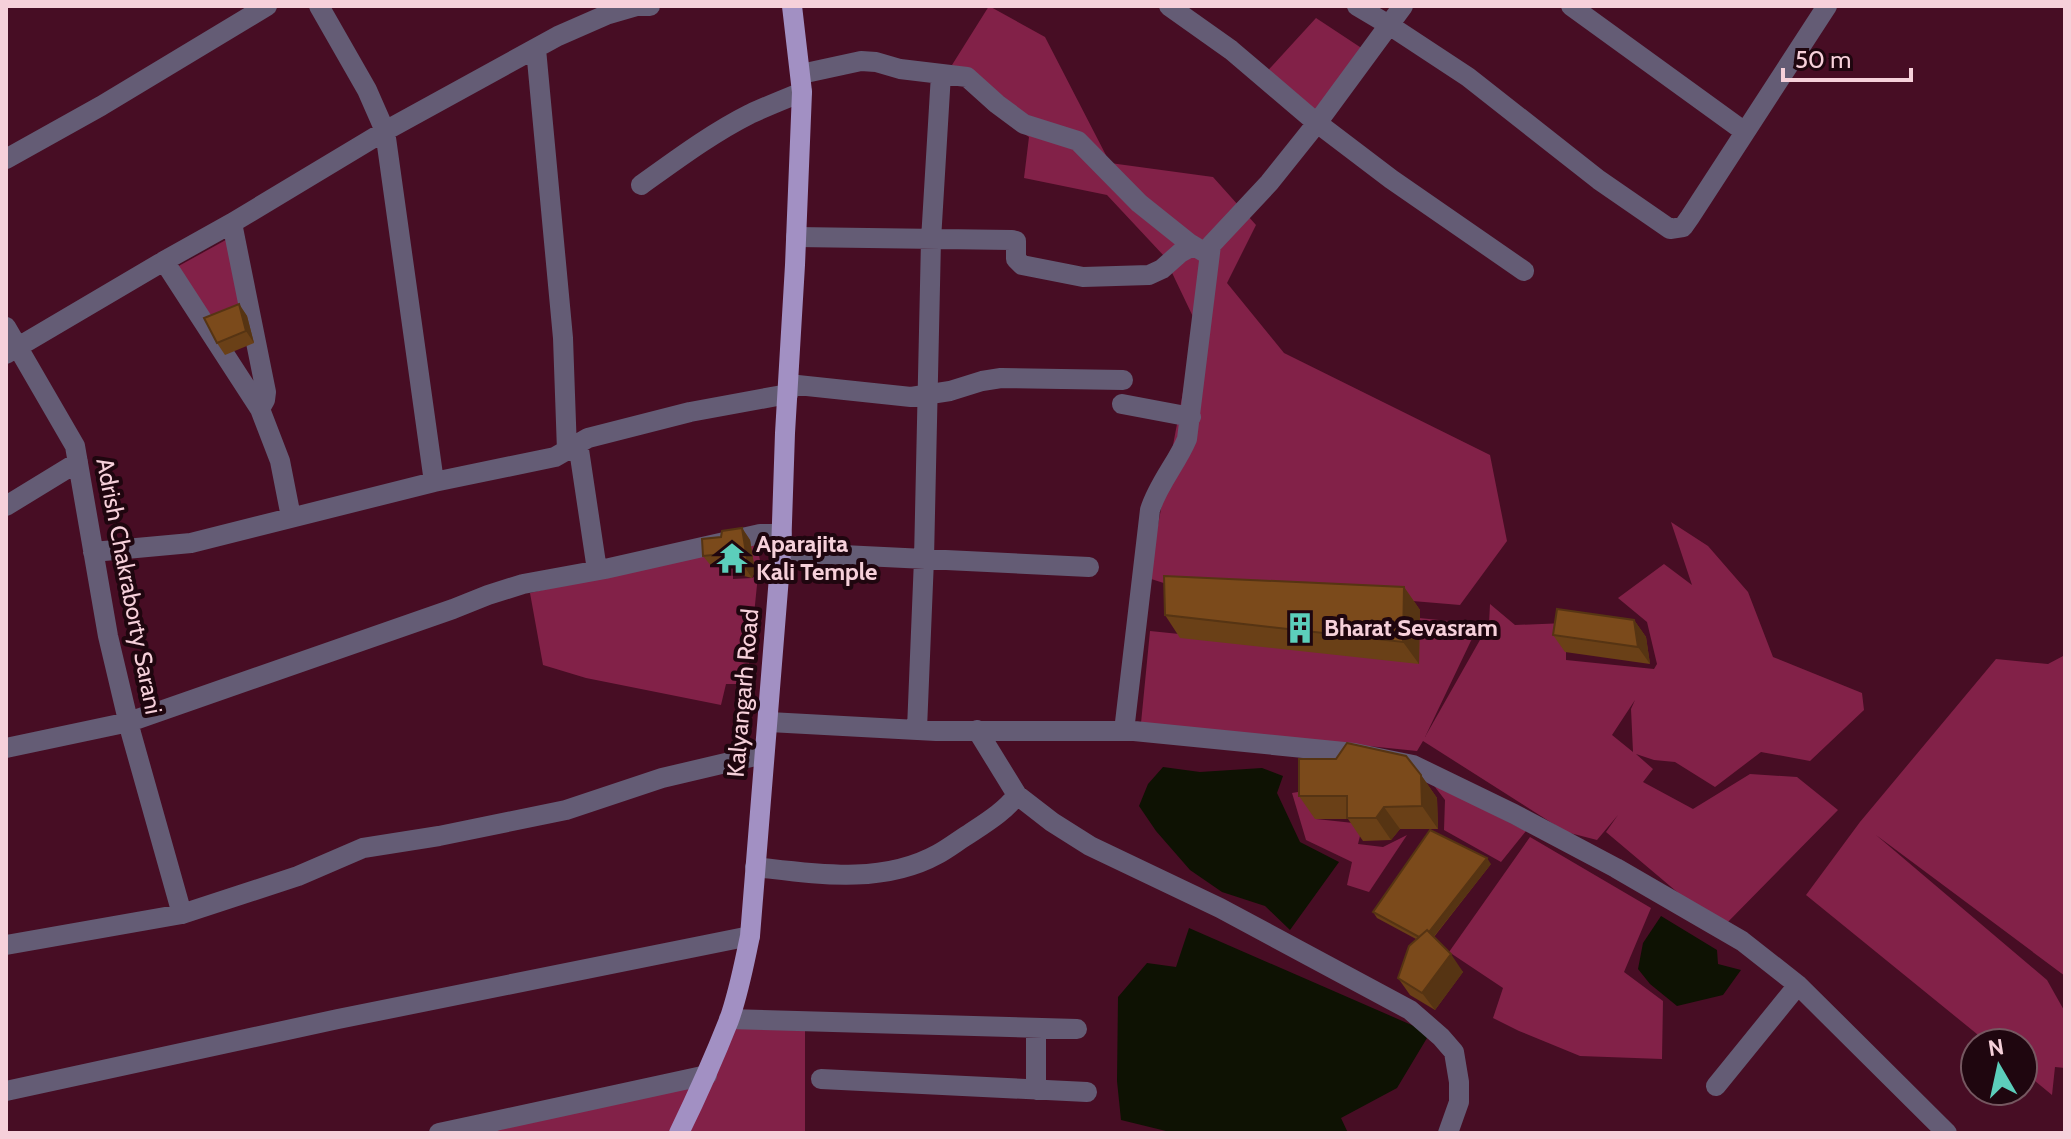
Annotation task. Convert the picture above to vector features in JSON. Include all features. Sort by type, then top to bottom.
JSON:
[{"type":"main road","name":"Kalyangarh Road","points":[[679,1133],[729,1019],[750,936],[782,543],[796,237],[801,83],[792,6]]},
{"type":"street","points":[[6,159],[267,6]]},
{"type":"street","points":[[319,6],[367,90],[385,131],[434,482]]},
{"type":"street","points":[[12,351],[385,131],[558,36],[606,15],[637,6],[650,6]]},
{"type":"street","points":[[1169,6],[1231,50],[1317,123],[1391,179],[1524,271]]},
{"type":"street","points":[[1357,6],[1468,77],[1599,180],[1670,229],[1683,227],[1690,217],[1745,132],[1817,10]]},
{"type":"street","points":[[796,237],[1012,240],[1016,241],[1016,259],[1022,265],[1083,277],[1149,275],[1162,269],[1180,253],[1211,245],[1269,183],[1403,6]]},
{"type":"street","points":[[1571,6],[1745,132]]},
{"type":"street","points":[[536,49],[572,447],[597,570]]},
{"type":"street","points":[[641,185],[692,149],[801,83],[861,61],[876,62],[900,69],[967,77],[1024,124],[1078,141],[1139,203],[1201,250]]},
{"type":"street","points":[[917,729],[931,240],[941,74]]},
{"type":"street","points":[[232,223],[266,392],[260,409]]},
{"type":"street","points":[[1124,731],[1150,510],[1158,490],[1181,454],[1191,417],[1201,250]]},
{"type":"street","points":[[164,261],[260,409],[280,461],[291,517]]},
{"type":"street","name":"Adrish Chakraborty Sarani","points":[[6,327],[12,351],[75,446],[108,636],[182,914]]},
{"type":"street","points":[[93,552],[191,543],[434,482],[555,457],[588,438],[788,389],[911,397],[1001,378],[1123,380]]},
{"type":"street","points":[[1122,404],[1191,417]]},
{"type":"street","points":[[6,506],[78,462]]},
{"type":"street","points":[[6,748],[129,722],[523,584],[760,534],[782,543],[924,559],[1089,567]]},
{"type":"street","points":[[769,722],[917,729],[1124,731],[1354,753],[1413,765],[1616,868],[1742,941],[1798,985],[1947,1133]]},
{"type":"street","points":[[977,730],[1017,795],[1052,822],[1090,846],[1220,908],[1410,1010],[1454,1052],[1459,1102],[1448,1133]]},
{"type":"street","points":[[6,945],[182,914],[298,876],[363,848],[566,810],[662,778],[764,754]]},
{"type":"street","points":[[755,867],[819,874],[867,875],[904,868],[937,855],[1010,805],[1017,795]]},
{"type":"street","points":[[6,1091],[338,1019],[750,936]]},
{"type":"street","points":[[1716,1086],[1798,985]]},
{"type":"street","points":[[729,1019],[1077,1029]]},
{"type":"street","points":[[1036,1028],[1036,1090]]},
{"type":"street","points":[[439,1133],[485,1128],[707,1075]]},
{"type":"street","points":[[821,1079],[1087,1092]]},
{"type":"shaded area","points":[[989,6],[1045,37],[1110,163],[1213,177],[1256,225],[1227,283],[1284,353],[1490,455],[1507,541],[1460,605],[1353,596],[1220,601],[1148,578],[1196,323],[1164,256],[1107,195],[1024,178],[1029,137],[988,109],[952,65]]},
{"type":"shaded area","points":[[1316,18],[1369,53],[1317,123],[1262,77]]},
{"type":"shaded area","points":[[233,236],[245,312],[210,327],[175,268]]},
{"type":"shaded area","points":[[1671,522],[1708,546],[1748,592],[1773,657],[1862,693],[1864,710],[1810,761],[1761,752],[1715,787],[1675,762],[1636,754],[1653,769],[1643,782],[1693,809],[1750,774],[1797,777],[1838,810],[1721,929],[1606,832],[1618,815],[1597,840],[1566,832],[1423,741],[1417,751],[1141,723],[1150,631],[1415,658],[1419,618],[1479,624],[1425,737],[1489,624],[1490,604],[1515,625],[1566,623],[1566,660],[1654,669],[1657,664],[1647,622],[1618,598],[1664,564],[1692,585]],"holes":[[[1635,700],[1631,709],[1633,752],[1612,735]]]},
{"type":"shaded area","points":[[755,537],[761,565],[733,570],[733,579],[758,575],[747,684],[726,684],[721,705],[586,678],[543,665],[530,593]]},
{"type":"shaded area","points":[[2065,655],[2065,976],[1876,835],[2047,980],[2065,1012],[2065,1068],[2055,1067],[2052,1095],[2039,1084],[2039,1027],[1968,1027],[1806,895],[1860,822],[1996,659],[2048,664]]},
{"type":"shaded area","points":[[1163,767],[1200,772],[1262,768],[1283,776],[1277,793],[1300,842],[1339,862],[1290,930],[1265,906],[1222,892],[1190,870],[1156,831],[1139,806],[1148,784]]},
{"type":"shaded area","points":[[1432,783],[1526,831],[1501,862],[1444,830],[1445,800]]},
{"type":"shaded area","points":[[1310,790],[1316,819],[1363,824],[1358,844],[1383,847],[1407,835],[1369,892],[1347,885],[1352,862],[1306,840],[1292,793]]},
{"type":"shaded area","points":[[1530,837],[1651,908],[1624,972],[1663,1001],[1662,1059],[1580,1056],[1493,1018],[1503,988],[1449,952]]},
{"type":"shaded area","points":[[1661,916],[1717,950],[1718,964],[1741,970],[1723,995],[1677,1006],[1650,984],[1638,969],[1643,943]]},
{"type":"shaded area","points":[[1189,928],[1430,1033],[1397,1088],[1341,1118],[1348,1133],[1166,1131],[1121,1120],[1117,1081],[1118,997],[1147,963],[1176,967]]},
{"type":"shaded area","points":[[729,1019],[805,1021],[805,1133],[494,1133],[490,1128],[702,1081]]},
{"type":"building","points":[[239,304],[246,331],[217,343],[204,318]]},
{"type":"building","points":[[742,528],[747,559],[744,566],[728,562],[722,554],[703,556],[702,539],[721,537],[722,531]]},
{"type":"building","points":[[1164,576],[1404,587],[1403,642],[1165,615]]},
{"type":"building","points":[[1557,609],[1634,620],[1638,647],[1553,635]]},
{"type":"building","points":[[1347,743],[1406,756],[1421,775],[1422,806],[1384,807],[1376,818],[1347,818],[1347,796],[1299,796],[1299,759],[1336,759]]},
{"type":"building","points":[[1430,830],[1487,858],[1429,932],[1427,930],[1419,937],[1373,912]]},
{"type":"building","points":[[1427,930],[1451,954],[1422,993],[1398,978],[1409,946]]},
{"type":"place","name":"Aparajita Kali Temple","points":[[732,558]]},
{"type":"place","name":"Bharat Sevasram","points":[[1300,628]]}]
